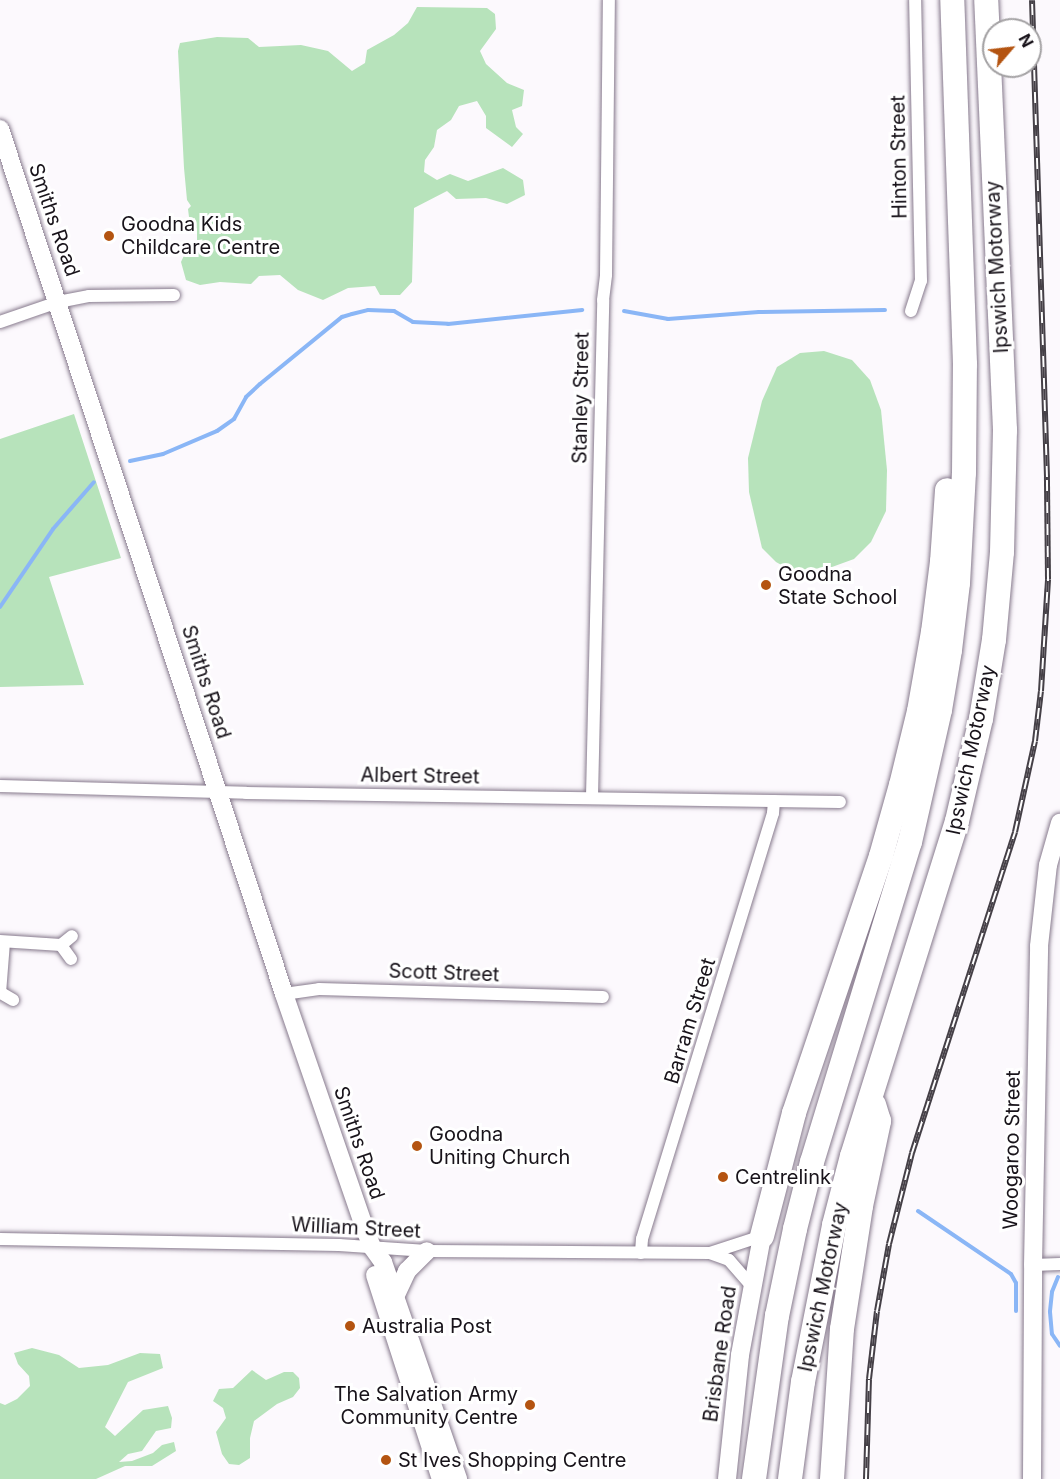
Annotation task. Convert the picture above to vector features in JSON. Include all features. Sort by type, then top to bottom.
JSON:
[{"type":"highway","name":"Ipswich Motorway","points":[[754,1479],[775,1327],[795,1229],[825,1118],[909,842],[940,710],[954,616],[962,526],[965,364],[952,0]]},
{"type":"highway","name":"Ipswich Motorway","points":[[790,1479],[803,1382],[834,1225],[871,1096],[925,930],[970,774],[989,674],[1004,524],[1005,430],[986,0]]},
{"type":"highway","points":[[762,1236],[794,1113],[881,856],[919,711],[942,562],[950,400],[965,364]]},
{"type":"highway","points":[[832,1479],[842,1329],[861,1206],[879,1121],[871,1096]]},
{"type":"street","name":"Stanley Street","points":[[592,797],[602,323],[606,275],[609,0]]},
{"type":"street","name":"Hinton Street","points":[[911,311],[921,280],[915,0]]},
{"type":"street","name":"Smiths Road","points":[[0,129],[284,994],[372,1247],[383,1262],[458,1479]]},
{"type":"street","points":[[0,322],[58,302],[88,296],[174,295]]},
{"type":"street","name":"Albert Street","points":[[0,786],[218,792],[840,802]]},
{"type":"street","name":"Barram Street","points":[[641,1253],[642,1239],[767,835],[774,801]]},
{"type":"street","name":"Woogaroo Street","points":[[1032,1479],[1032,1312],[1039,946],[1048,865],[1060,824]]},
{"type":"street","points":[[13,1000],[0,993],[2,941],[61,945],[72,936]]},
{"type":"street","points":[[61,945],[71,959]]},
{"type":"street","name":"Scott Street","points":[[284,994],[319,988],[603,997]]},
{"type":"street","name":"William Street","points":[[0,1239],[372,1247],[426,1251],[710,1253],[762,1236]]},
{"type":"street","name":"Brisbane Road","points":[[727,1479],[736,1388],[762,1236]]},
{"type":"street","name":"Smiths Road","points":[[372,1247],[370,1261],[441,1479]]},
{"type":"street","points":[[395,1297],[407,1271],[426,1251]]},
{"type":"street","name":"William Street","points":[[710,1253],[729,1260],[752,1286]]},
{"type":"street","points":[[1033,1264],[1060,1264]]},
{"type":"green space","points":[[417,7],[487,8],[495,14],[496,29],[480,51],[486,64],[507,83],[524,90],[522,106],[512,110],[516,127],[523,134],[512,147],[486,128],[486,116],[477,101],[459,106],[451,120],[437,130],[434,147],[425,160],[424,172],[437,180],[450,174],[468,181],[503,168],[523,180],[525,195],[507,204],[486,198],[456,199],[447,191],[414,208],[412,282],[400,295],[380,295],[375,286],[348,288],[323,300],[298,290],[280,275],[259,276],[251,284],[220,282],[200,285],[186,280],[181,262],[187,249],[197,243],[197,229],[189,217],[188,209],[191,206],[187,200],[184,168],[178,51],[180,43],[217,37],[248,38],[259,47],[301,45],[328,51],[352,71],[365,63],[367,50],[394,35],[408,23]]},
{"type":"green space","points":[[824,351],[852,360],[870,380],[881,410],[887,470],[886,511],[871,542],[854,559],[832,567],[792,571],[776,562],[762,548],[749,492],[748,458],[762,401],[777,367],[800,353]]},
{"type":"green space","points":[[74,414],[121,558],[49,577],[84,685],[0,687],[0,439]]},
{"type":"green space","points":[[32,1348],[59,1355],[79,1368],[108,1365],[140,1353],[160,1354],[163,1368],[128,1382],[105,1427],[115,1436],[143,1410],[168,1406],[172,1418],[171,1428],[156,1431],[142,1451],[128,1454],[119,1462],[132,1461],[153,1453],[162,1445],[174,1442],[176,1451],[152,1466],[125,1466],[96,1479],[0,1479],[0,1403],[5,1405],[17,1399],[30,1386],[29,1376],[18,1364],[14,1353]]},
{"type":"green space","points":[[252,1370],[266,1380],[284,1372],[293,1372],[299,1378],[300,1388],[293,1397],[277,1404],[254,1421],[250,1438],[250,1458],[239,1465],[229,1464],[222,1454],[216,1432],[226,1418],[223,1408],[213,1401],[219,1389],[233,1388]]},
{"type":"waterway","points":[[130,461],[163,454],[217,431],[234,419],[246,397],[260,384],[342,317],[368,310],[394,311],[413,322],[448,324],[582,310]]},
{"type":"waterway","points":[[624,311],[668,319],[759,312],[885,310]]},
{"type":"waterway","points":[[0,607],[53,529],[94,482]]},
{"type":"waterway","points":[[918,1211],[1011,1274],[1016,1283],[1016,1311]]},
{"type":"waterway","points":[[1058,1277],[1052,1292],[1050,1312],[1052,1334],[1060,1346]]},
{"type":"railway","points":[[866,1479],[869,1379],[877,1311],[889,1244],[912,1153],[1015,832],[1035,741],[1041,691],[1048,579],[1047,477],[1032,0]]},
{"type":"place","name":"Goodna Kids Childcare Centre","points":[[109,236]]},
{"type":"place","name":"Goodna State School","points":[[766,585]]},
{"type":"place","name":"Goodna Uniting Church","points":[[417,1146]]},
{"type":"place","name":"Centrelink","points":[[723,1177]]},
{"type":"place","name":"Australia Post","points":[[350,1326]]},
{"type":"place","name":"The Salvation Army Community Centre","points":[[530,1405]]},
{"type":"place","name":"St Ives Shopping Centre","points":[[386,1460]]}]
